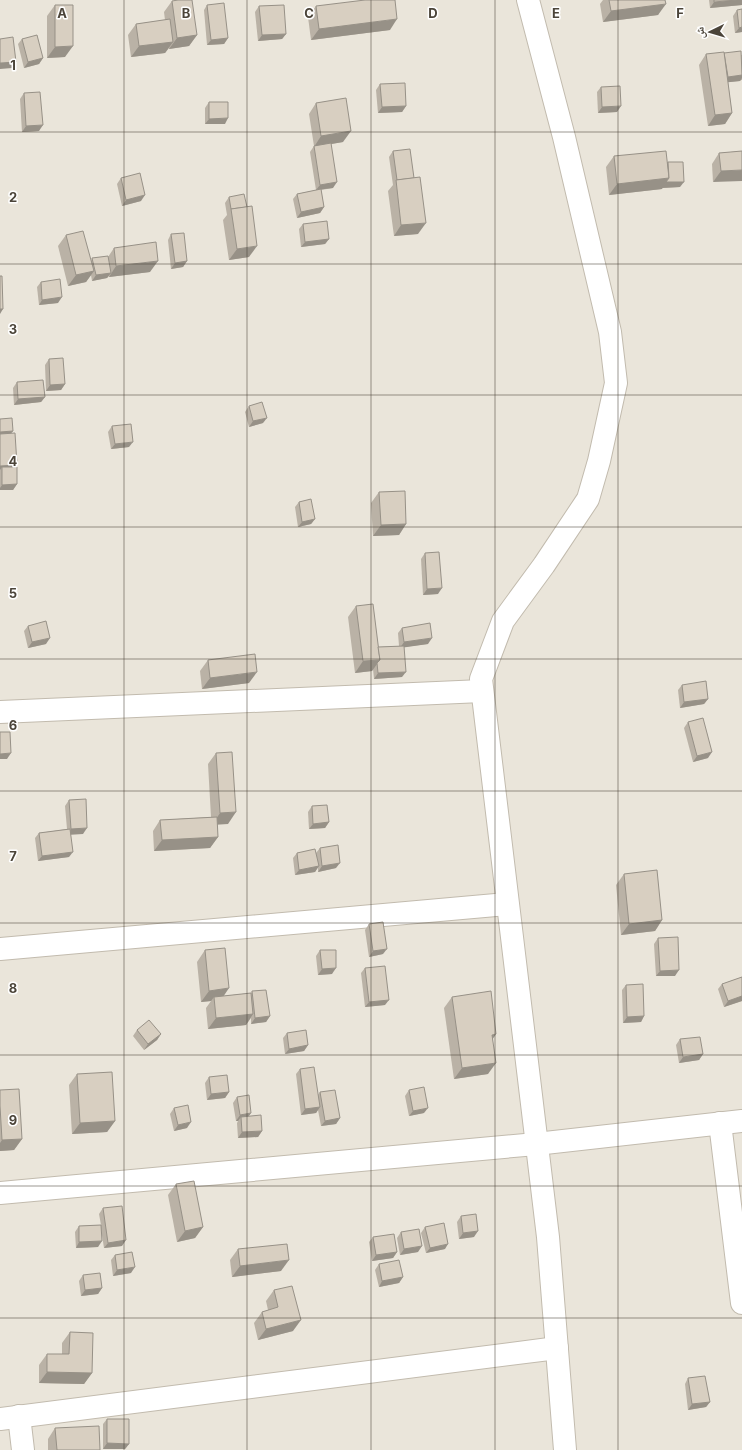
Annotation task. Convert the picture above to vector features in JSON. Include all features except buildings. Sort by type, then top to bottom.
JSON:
[{"type":"street","points":[[528,0],[564,137],[610,332],[616,382],[599,461],[588,499],[544,565],[503,621],[481,680],[548,1237],[565,1450]]},
{"type":"street","points":[[0,712],[482,691]]},
{"type":"street","points":[[0,949],[507,904]]},
{"type":"street","points":[[0,1193],[536,1144],[742,1121]]},
{"type":"street","points":[[720,1123],[742,1303]]},
{"type":"street","points":[[23,1450],[10,1418],[557,1348]]},
{"type":"shaded area","points":[[0,0],[742,0],[742,1450],[0,1450]]}]
